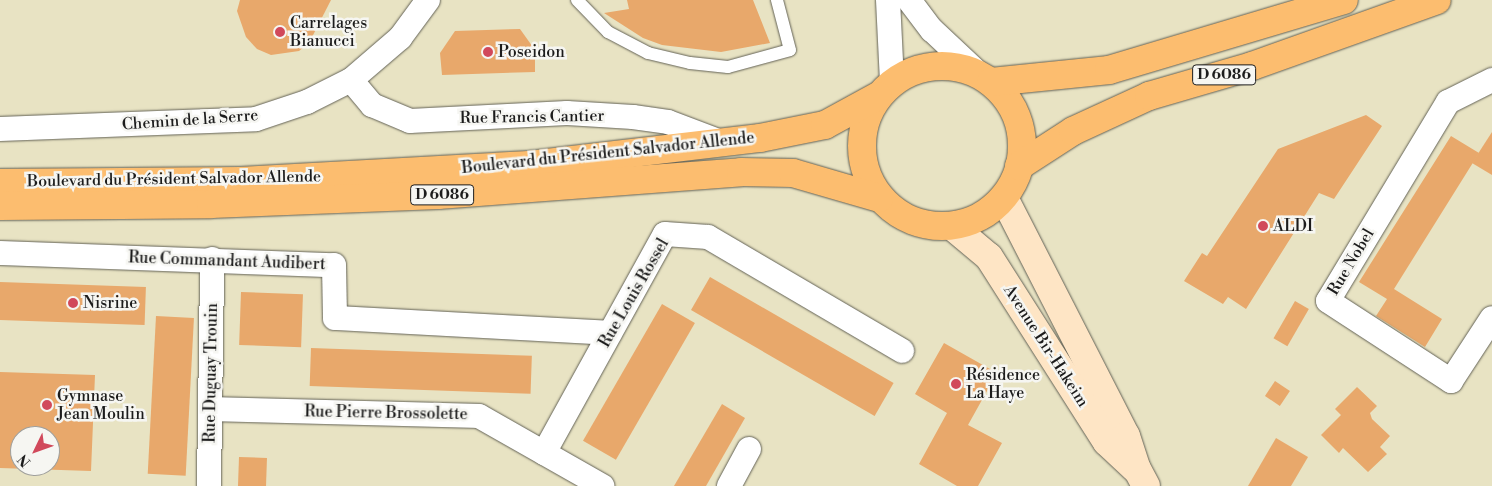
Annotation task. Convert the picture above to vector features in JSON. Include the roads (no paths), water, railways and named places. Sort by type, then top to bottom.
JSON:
[{"type":"main road","name":"D 6086","points":[[986,79],[1109,70],[1344,0]]},
{"type":"main road","name":"D 6086","points":[[1020,166],[1073,131],[1149,96],[1252,66],[1436,0]]},
{"type":"main road","points":[[951,66],[986,79],[1011,106],[1021,135],[1020,166],[1004,198],[980,217],[952,226],[925,225],[900,215],[880,198],[863,166],[862,129],[885,89],[920,68],[951,66]]},
{"type":"main road","name":"Boulevard du Président Salvador Allende","points":[[0,183],[251,181],[530,165],[725,143],[825,125],[885,89]]},
{"type":"main road","name":"Boulevard du Président Salvador Allende","points":[[0,206],[212,204],[438,195],[741,172],[793,173],[880,198]]},
{"type":"main road","name":"Avenue Bir-Hakeim","points":[[1004,198],[1126,436],[1141,478]]},
{"type":"main road","name":"Avenue Bir-Hakeim","points":[[952,226],[989,257],[1107,442],[1141,478]]},
{"type":"street","name":"Chemin de la Serre","points":[[0,130],[256,119],[307,102],[351,80],[400,38],[428,0]]},
{"type":"street","points":[[885,89],[888,0]]},
{"type":"street","points":[[909,0],[932,30],[986,79]]},
{"type":"street","name":"Rue Francis Cantier","points":[[351,80],[372,105],[410,121],[566,113],[633,117],[668,122],[725,143]]},
{"type":"street","name":"Rue Nobel","points":[[1492,80],[1448,102],[1328,301],[1451,381],[1492,318]]},
{"type":"street","name":"Rue Louis Rossel","points":[[544,453],[665,234],[708,237],[902,351]]},
{"type":"street","name":"Rue Commandant Audibert","points":[[0,253],[212,259],[334,265],[335,318],[610,333]]},
{"type":"street","name":"Rue Duguay Trouin","points":[[209,486],[212,259]]},
{"type":"street","name":"Rue Pierre Brossolette","points":[[211,409],[479,416],[602,486]]},
{"type":"street","points":[[730,484],[749,449]]},
{"type":"lane","points":[[577,0],[608,32],[648,53],[690,64],[728,68],[790,50],[777,0]]},
{"type":"place","name":"Carrelages Bianucci","points":[[280,32]]},
{"type":"place","name":"Poseidon","points":[[488,52]]},
{"type":"place","name":"ALDI","points":[[1263,226]]},
{"type":"place","name":"Nisrine","points":[[73,303]]},
{"type":"place","name":"Résidence La Haye","points":[[956,384]]},
{"type":"place","name":"Gymnase Jean Moulin","points":[[47,405]]}]
